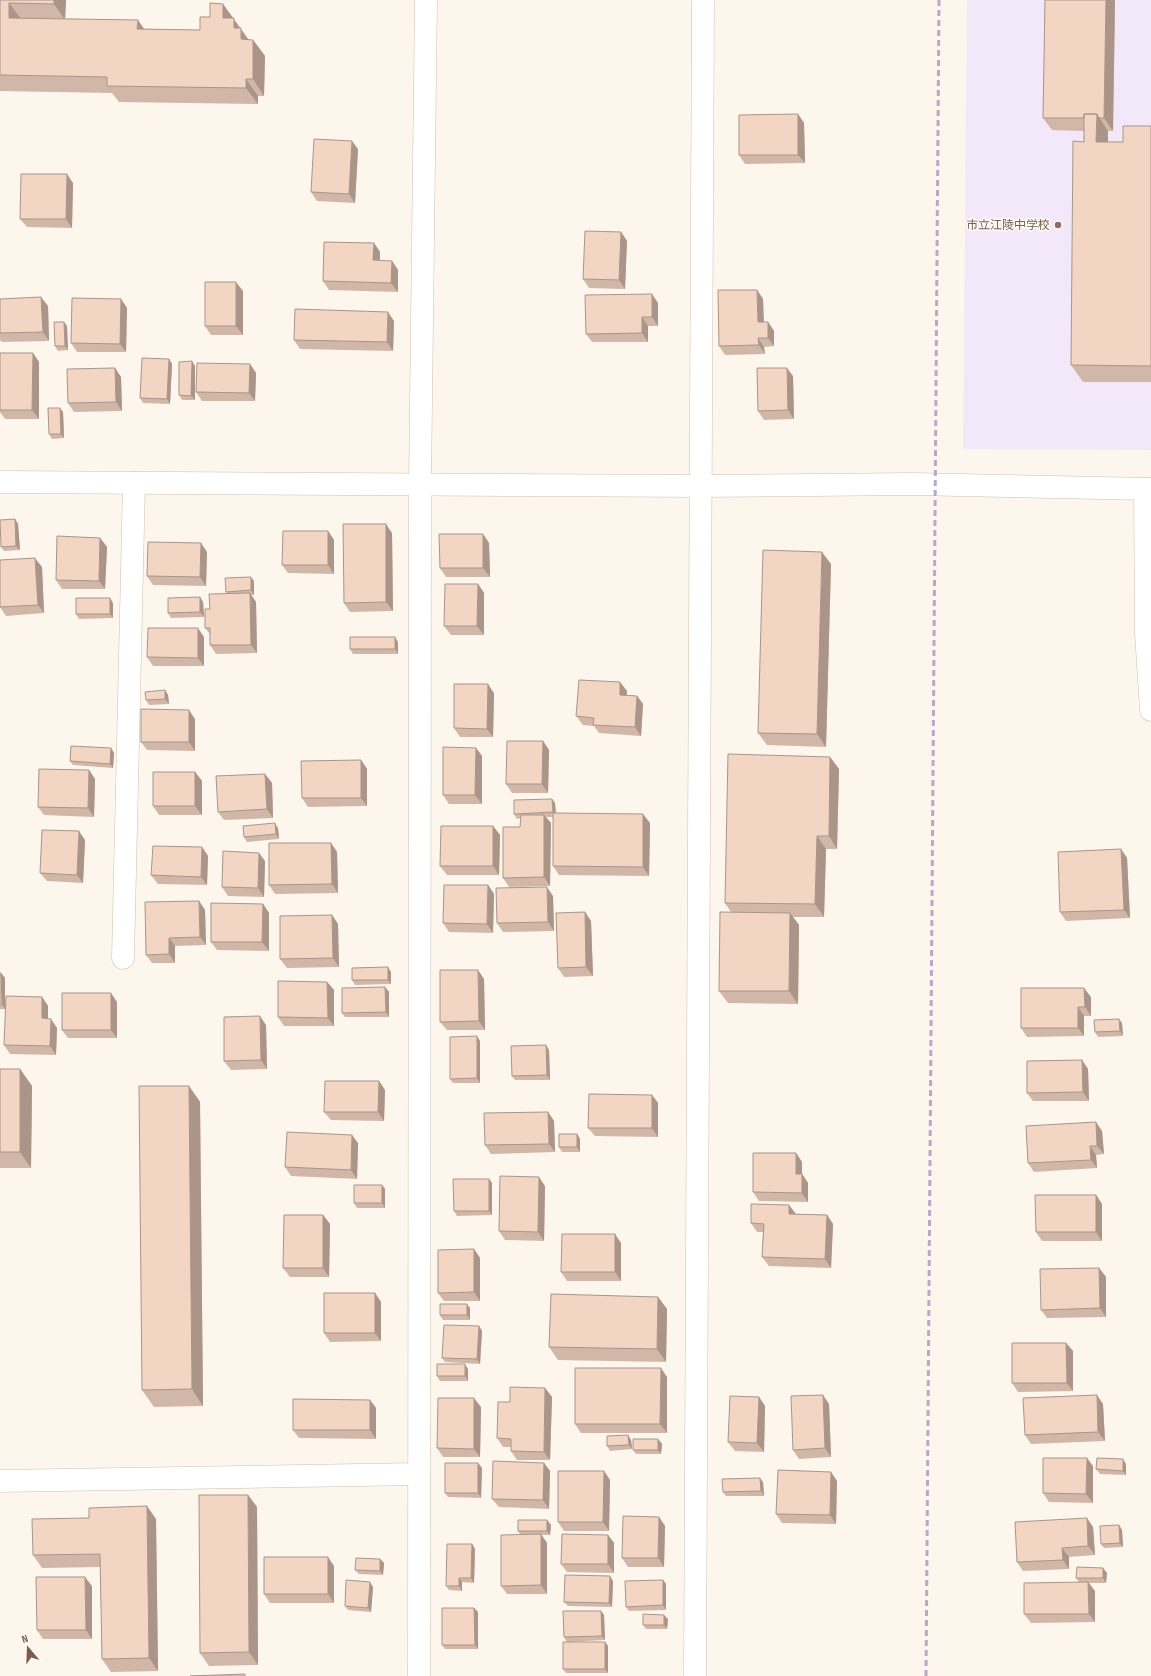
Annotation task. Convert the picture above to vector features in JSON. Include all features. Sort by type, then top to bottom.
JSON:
[{"type":"street","points":[[419,1676],[420,484],[426,0]]},
{"type":"street","points":[[695,1676],[703,0]]},
{"type":"street","points":[[0,482],[700,486],[912,484],[936,486],[1148,489],[1146,633],[1151,710]]},
{"type":"street","points":[[123,958],[134,483]]},
{"type":"street","points":[[0,1481],[419,1474]]},
{"type":"shaded area","name":"市立江陵中学校","points":[[967,0],[1151,0],[1151,450],[963,449]]},
{"type":"building","points":[[0,0],[54,0],[54,4],[9,3],[9,18],[138,20],[137,29],[200,30],[200,17],[210,17],[210,3],[223,4],[223,18],[234,18],[234,28],[241,28],[241,39],[253,40],[253,79],[246,79],[246,88],[107,86],[107,77],[0,75]]},
{"type":"building","points":[[1045,0],[1106,0],[1104,118],[1099,118],[1097,114],[1084,114],[1084,118],[1043,118]]},
{"type":"building","points":[[798,114],[798,155],[739,155],[739,115]]},
{"type":"building","points":[[1084,114],[1097,114],[1096,142],[1123,142],[1123,126],[1151,126],[1151,366],[1071,365],[1073,141],[1084,142]]},
{"type":"building","points":[[314,139],[352,141],[349,194],[311,192]]},
{"type":"building","points":[[21,174],[67,174],[66,219],[20,219]]},
{"type":"building","points":[[585,231],[621,232],[619,280],[583,279]]},
{"type":"building","points":[[324,242],[374,243],[373,260],[392,261],[391,283],[323,281]]},
{"type":"building","points":[[205,282],[236,282],[236,326],[205,326]]},
{"type":"building","points":[[718,290],[757,290],[758,322],[768,322],[768,338],[758,338],[759,345],[719,346]]},
{"type":"building","points":[[652,294],[652,317],[642,317],[642,333],[586,334],[585,295]]},
{"type":"building","points":[[41,297],[43,332],[0,333],[0,299]]},
{"type":"building","points":[[72,298],[121,299],[120,344],[71,343]]},
{"type":"building","points":[[295,309],[388,312],[387,342],[294,340]]},
{"type":"building","points":[[54,322],[64,322],[65,346],[55,346]]},
{"type":"building","points":[[0,353],[33,353],[32,410],[0,410]]},
{"type":"building","points":[[142,358],[169,359],[167,399],[140,398]]},
{"type":"building","points":[[192,361],[191,396],[179,395],[179,362]]},
{"type":"building","points":[[197,363],[250,364],[249,393],[196,392]]},
{"type":"building","points":[[115,368],[116,402],[68,403],[67,369]]},
{"type":"building","points":[[757,368],[787,368],[788,410],[758,411]]},
{"type":"building","points":[[48,408],[60,408],[61,434],[49,434]]},
{"type":"building","points":[[15,519],[16,546],[1,547],[0,520]]},
{"type":"building","points":[[343,524],[386,524],[386,602],[344,603]]},
{"type":"building","points":[[283,531],[328,531],[328,565],[282,565]]},
{"type":"building","points":[[439,534],[483,534],[483,568],[440,568]]},
{"type":"building","points":[[57,536],[100,538],[99,581],[56,580]]},
{"type":"building","points":[[148,542],[201,543],[200,577],[147,576]]},
{"type":"building","points":[[763,550],[822,552],[817,734],[758,733]]},
{"type":"building","points":[[35,558],[38,605],[0,607],[0,560]]},
{"type":"building","points":[[251,577],[251,590],[226,592],[225,578]]},
{"type":"building","points":[[445,584],[478,584],[477,626],[444,626]]},
{"type":"building","points":[[250,593],[251,645],[210,645],[210,628],[205,628],[205,609],[210,609],[209,594]]},
{"type":"building","points":[[200,597],[200,612],[168,613],[168,598]]},
{"type":"building","points":[[76,598],[110,598],[110,614],[76,614]]},
{"type":"building","points":[[148,628],[198,628],[198,658],[147,657]]},
{"type":"building","points":[[350,637],[395,637],[395,649],[350,649]]},
{"type":"building","points":[[579,680],[620,682],[620,695],[637,696],[635,727],[593,725],[594,718],[576,716]]},
{"type":"building","points":[[454,684],[488,684],[487,729],[454,728]]},
{"type":"building","points":[[165,690],[165,699],[146,700],[145,692]]},
{"type":"building","points":[[141,709],[189,710],[189,742],[141,742]]},
{"type":"building","points":[[507,741],[543,741],[542,784],[506,784]]},
{"type":"building","points":[[71,746],[111,748],[110,764],[70,761]]},
{"type":"building","points":[[443,747],[476,748],[475,795],[443,795]]},
{"type":"building","points":[[728,754],[830,757],[829,836],[817,836],[815,904],[725,903]]},
{"type":"building","points":[[361,760],[361,798],[302,798],[301,761]]},
{"type":"building","points":[[39,769],[89,770],[88,808],[38,807]]},
{"type":"building","points":[[153,772],[195,772],[195,806],[153,806]]},
{"type":"building","points":[[265,774],[267,809],[218,812],[216,776]]},
{"type":"building","points":[[552,799],[553,812],[514,814],[514,800]]},
{"type":"building","points":[[553,813],[643,814],[643,867],[553,866]]},
{"type":"building","points":[[521,815],[544,815],[544,877],[503,878],[503,827],[520,827]]},
{"type":"building","points":[[275,823],[276,834],[244,837],[243,826]]},
{"type":"building","points":[[441,826],[493,826],[493,866],[440,866]]},
{"type":"building","points":[[42,830],[79,831],[77,875],[40,873]]},
{"type":"building","points":[[269,843],[331,843],[332,884],[269,885]]},
{"type":"building","points":[[153,846],[202,847],[201,877],[151,875]]},
{"type":"building","points":[[1121,849],[1124,910],[1060,912],[1058,852]]},
{"type":"building","points":[[223,851],[259,853],[258,888],[222,887]]},
{"type":"building","points":[[444,885],[488,885],[487,924],[443,923]]},
{"type":"building","points":[[547,887],[548,922],[497,923],[496,888]]},
{"type":"building","points":[[199,901],[200,937],[169,938],[169,954],[146,955],[145,902]]},
{"type":"building","points":[[211,903],[263,904],[262,942],[211,942]]},
{"type":"building","points":[[585,912],[586,967],[558,968],[556,913]]},
{"type":"building","points":[[720,912],[790,913],[789,991],[719,991]]},
{"type":"building","points":[[332,915],[333,958],[280,959],[280,916]]},
{"type":"building","points":[[388,967],[388,980],[352,980],[352,968]]},
{"type":"building","points":[[440,970],[478,970],[479,1021],[440,1022]]},
{"type":"building","points":[[0,973],[2,1004],[0,1005]]},
{"type":"building","points":[[278,981],[327,982],[328,1018],[278,1017]]},
{"type":"building","points":[[385,987],[386,1012],[342,1013],[342,988]]},
{"type":"building","points":[[1021,988],[1084,988],[1085,1007],[1078,1007],[1078,1028],[1021,1028]]},
{"type":"building","points":[[62,993],[111,993],[111,1030],[62,1030]]},
{"type":"building","points":[[6,996],[42,997],[42,1018],[51,1019],[50,1046],[4,1045]]},
{"type":"building","points":[[260,1016],[261,1060],[224,1061],[224,1017]]},
{"type":"building","points":[[1119,1019],[1120,1031],[1095,1032],[1094,1020]]},
{"type":"building","points":[[477,1036],[477,1078],[450,1079],[450,1037]]},
{"type":"building","points":[[546,1045],[547,1075],[512,1076],[511,1046]]},
{"type":"building","points":[[1082,1060],[1083,1092],[1027,1093],[1027,1061]]},
{"type":"building","points":[[0,1069],[20,1069],[20,1152],[0,1152]]},
{"type":"building","points":[[325,1081],[379,1081],[378,1112],[324,1112]]},
{"type":"building","points":[[139,1086],[189,1086],[192,1389],[142,1390]]},
{"type":"building","points":[[589,1094],[652,1095],[652,1128],[588,1128]]},
{"type":"building","points":[[548,1112],[549,1144],[485,1145],[484,1113]]},
{"type":"building","points":[[1096,1122],[1097,1146],[1090,1146],[1091,1160],[1028,1163],[1026,1126]]},
{"type":"building","points":[[287,1132],[352,1135],[351,1170],[285,1167]]},
{"type":"building","points":[[559,1134],[577,1134],[577,1147],[559,1147]]},
{"type":"building","points":[[753,1153],[796,1153],[796,1174],[802,1174],[802,1193],[753,1192]]},
{"type":"building","points":[[500,1176],[539,1177],[538,1232],[499,1231]]},
{"type":"building","points":[[453,1179],[489,1179],[489,1211],[454,1211]]},
{"type":"building","points":[[354,1185],[382,1185],[382,1203],[354,1203]]},
{"type":"building","points":[[1035,1195],[1096,1195],[1096,1232],[1036,1232]]},
{"type":"building","points":[[751,1204],[789,1205],[789,1214],[827,1215],[825,1259],[762,1257],[764,1224],[751,1223]]},
{"type":"building","points":[[284,1215],[323,1215],[323,1268],[283,1268]]},
{"type":"building","points":[[562,1234],[615,1234],[615,1272],[561,1272]]},
{"type":"building","points":[[474,1249],[474,1292],[438,1293],[438,1250]]},
{"type":"building","points":[[1099,1268],[1100,1308],[1041,1310],[1040,1269]]},
{"type":"building","points":[[324,1293],[375,1293],[375,1333],[324,1333]]},
{"type":"building","points":[[551,1294],[658,1297],[657,1349],[549,1347]]},
{"type":"building","points":[[440,1304],[467,1304],[467,1315],[440,1315]]},
{"type":"building","points":[[444,1325],[479,1326],[477,1359],[442,1358]]},
{"type":"building","points":[[1012,1343],[1066,1343],[1067,1383],[1012,1383]]},
{"type":"building","points":[[437,1364],[465,1364],[465,1376],[437,1376]]},
{"type":"building","points":[[575,1368],[661,1368],[660,1424],[575,1424]]},
{"type":"building","points":[[510,1387],[545,1388],[544,1452],[511,1451],[511,1439],[497,1438],[498,1402],[510,1402]]},
{"type":"building","points":[[823,1395],[825,1448],[793,1450],[791,1396]]},
{"type":"building","points":[[1097,1395],[1098,1432],[1025,1435],[1023,1398]]},
{"type":"building","points":[[730,1396],[759,1397],[757,1443],[728,1442]]},
{"type":"building","points":[[438,1398],[474,1398],[474,1449],[437,1448]]},
{"type":"building","points":[[293,1399],[370,1400],[370,1430],[293,1430]]},
{"type":"building","points":[[628,1435],[629,1445],[607,1446],[607,1436]]},
{"type":"building","points":[[633,1439],[658,1439],[658,1450],[633,1450]]},
{"type":"building","points":[[1043,1458],[1087,1458],[1086,1494],[1043,1493]]},
{"type":"building","points":[[1097,1458],[1123,1459],[1123,1471],[1096,1469]]},
{"type":"building","points":[[493,1461],[544,1463],[543,1500],[492,1499]]},
{"type":"building","points":[[445,1463],[478,1463],[478,1493],[445,1493]]},
{"type":"building","points":[[778,1470],[831,1472],[830,1515],[776,1514]]},
{"type":"building","points":[[558,1471],[604,1471],[603,1522],[558,1522]]},
{"type":"building","points":[[760,1478],[761,1491],[723,1492],[722,1479]]},
{"type":"building","points":[[199,1495],[248,1495],[249,1652],[200,1653]]},
{"type":"building","points":[[147,1506],[149,1658],[102,1659],[100,1554],[33,1555],[32,1519],[89,1518],[89,1508]]},
{"type":"building","points":[[623,1516],[659,1517],[658,1558],[622,1558]]},
{"type":"building","points":[[1087,1518],[1088,1546],[1062,1548],[1063,1560],[1017,1562],[1015,1522]]},
{"type":"building","points":[[518,1520],[547,1520],[547,1531],[518,1531]]},
{"type":"building","points":[[1119,1525],[1120,1543],[1101,1544],[1100,1526]]},
{"type":"building","points":[[541,1534],[541,1585],[501,1586],[501,1535]]},
{"type":"building","points":[[562,1534],[608,1535],[608,1564],[561,1564]]},
{"type":"building","points":[[447,1544],[472,1544],[471,1578],[459,1578],[459,1586],[446,1586]]},
{"type":"building","points":[[264,1557],[328,1557],[328,1594],[264,1594]]},
{"type":"building","points":[[356,1558],[380,1559],[380,1571],[355,1570]]},
{"type":"building","points":[[1077,1567],[1103,1568],[1103,1578],[1076,1578]]},
{"type":"building","points":[[565,1575],[610,1576],[609,1603],[564,1602]]},
{"type":"building","points":[[36,1577],[85,1577],[86,1630],[37,1630]]},
{"type":"building","points":[[346,1580],[370,1582],[368,1608],[345,1606]]},
{"type":"building","points":[[663,1580],[663,1605],[626,1607],[625,1581]]},
{"type":"building","points":[[1088,1582],[1089,1614],[1024,1614],[1024,1583]]},
{"type":"building","points":[[442,1608],[474,1608],[475,1645],[442,1645]]},
{"type":"building","points":[[563,1611],[601,1611],[602,1636],[564,1637]]},
{"type":"building","points":[[643,1614],[664,1615],[664,1625],[643,1625]]},
{"type":"building","points":[[563,1642],[605,1642],[605,1669],[563,1669]]},
{"type":"building","points":[[245,1674],[245,1676],[190,1676]]},
{"type":"railway","points":[[926,1676],[939,0]]},
{"type":"place","name":"市立江陵中学校","points":[[1058,225]]}]
